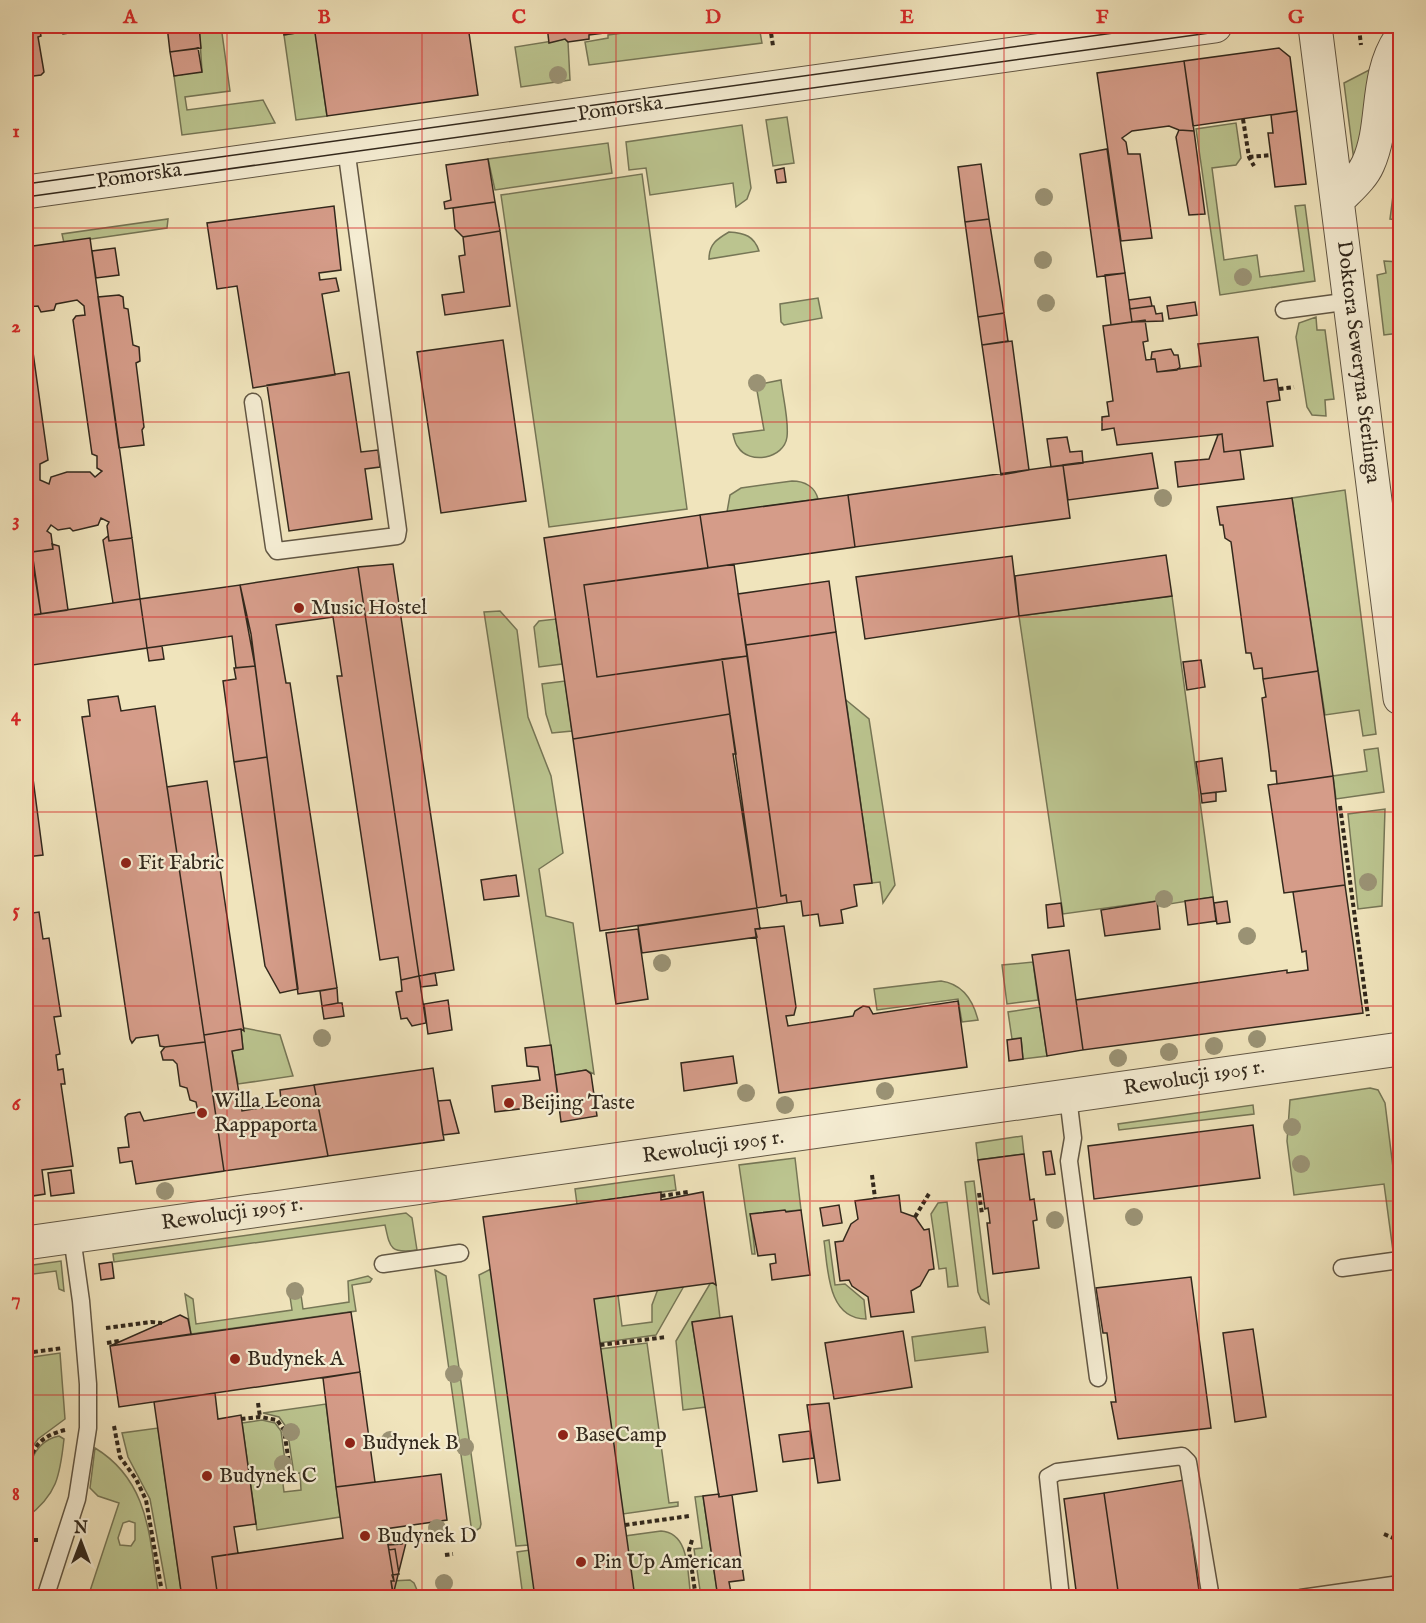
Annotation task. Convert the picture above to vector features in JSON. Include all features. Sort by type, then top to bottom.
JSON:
[{"type":"street","name":"Pomorska","points":[[26,192],[1215,26]]},
{"type":"street","name":"Doktora Seweryna Sterlinga","points":[[1315,26],[1401,698]]},
{"type":"street","points":[[1338,200],[1367,167],[1372,153],[1383,77],[1388,62],[1401,39]]},
{"type":"street","name":"Rewolucji 1905 r.","points":[[26,1243],[1401,1049]]},
{"type":"lane","points":[[253,402],[274,547],[277,551],[397,536],[346,148]]},
{"type":"lane","points":[[1284,310],[1351,301]]},
{"type":"lane","points":[[1068,1097],[1073,1138],[1069,1161],[1098,1378]]},
{"type":"lane","points":[[45,1598],[76,1499],[88,1428],[89,1395],[81,1301],[72,1237]]},
{"type":"lane","points":[[383,1264],[460,1253]]},
{"type":"lane","points":[[1342,1268],[1401,1260]]},
{"type":"lane","points":[[1061,1598],[1048,1477],[1057,1472],[1182,1456],[1188,1462],[1211,1598]]},
{"type":"lane","points":[[1301,1598],[1401,1584]]},
{"type":"path","points":[[770,26],[773,46]]},
{"type":"path","points":[[1359,28],[1362,52]]},
{"type":"path","points":[[1243,119],[1249,157],[1254,166]]},
{"type":"path","points":[[1249,157],[1271,155]]},
{"type":"path","points":[[1279,389],[1294,387]]},
{"type":"path","points":[[1340,806],[1368,1016]]},
{"type":"path","points":[[872,1175],[875,1198]]},
{"type":"path","points":[[661,1196],[688,1192]]},
{"type":"path","points":[[915,1217],[930,1192]]},
{"type":"path","points":[[979,1193],[982,1214]]},
{"type":"path","points":[[101,1318],[106,1355]]},
{"type":"path","points":[[102,1328],[151,1322],[162,1323]]},
{"type":"path","points":[[600,1345],[667,1337]]},
{"type":"path","points":[[258,1403],[260,1417]]},
{"type":"path","points":[[241,1419],[260,1417],[277,1420],[284,1430],[292,1483]]},
{"type":"path","points":[[114,1425],[120,1457],[146,1500],[164,1598]]},
{"type":"path","points":[[26,1475],[30,1454],[40,1442],[61,1431],[88,1428]]},
{"type":"path","points":[[625,1525],[689,1516]]},
{"type":"path","points":[[1384,1534],[1401,1541]]},
{"type":"path","points":[[692,1540],[689,1550],[696,1598]]},
{"type":"path","points":[[445,1556],[453,1554]]},
{"type":"green space","points":[[199,26],[221,26],[230,91],[185,97],[187,110],[263,100],[275,123],[182,135],[174,76],[202,71]]},
{"type":"green space","points":[[674,26],[759,26],[762,43],[589,65],[585,42],[608,38],[608,35]]},
{"type":"green space","points":[[315,30],[327,116],[296,120],[284,35]]},
{"type":"green space","points":[[565,39],[568,42],[570,80],[521,87],[515,47]]},
{"type":"green space","points":[[1371,69],[1358,160],[1354,161],[1344,83]]},
{"type":"green space","points":[[787,117],[794,163],[773,166],[766,120]]},
{"type":"green space","points":[[1236,123],[1241,158],[1236,165],[1212,168],[1224,260],[1257,255],[1260,277],[1304,271],[1295,206],[1305,205],[1315,281],[1220,295],[1196,129]]},
{"type":"green space","points":[[742,125],[751,188],[747,199],[736,207],[733,183],[650,195],[646,168],[629,170],[626,142]]},
{"type":"green space","points":[[1400,141],[1400,220],[1390,219]]},
{"type":"green space","points":[[608,143],[612,173],[495,190],[488,159]]},
{"type":"green space","points":[[642,174],[687,509],[549,527],[501,195]]},
{"type":"green space","points":[[168,219],[167,228],[64,243],[62,234]]},
{"type":"green space","points":[[729,232],[748,236],[759,251],[709,259],[710,249],[714,242]]},
{"type":"green space","points":[[1384,261],[1400,262],[1400,333],[1384,335],[1377,275],[1386,273]]},
{"type":"green space","points":[[818,298],[822,318],[784,325],[781,322],[780,304]]},
{"type":"green space","points":[[1316,317],[1317,330],[1325,330],[1334,399],[1325,400],[1326,416],[1312,415],[1307,407],[1296,337],[1299,323]]},
{"type":"green space","points":[[781,380],[787,423],[787,437],[784,444],[780,450],[766,457],[758,458],[743,453],[737,446],[733,434],[764,430],[756,385]]},
{"type":"green space","points":[[792,481],[809,486],[818,499],[727,512],[730,495],[741,488]]},
{"type":"green space","points":[[1345,490],[1376,734],[1363,736],[1359,710],[1325,715],[1292,498]]},
{"type":"green space","points":[[1172,596],[1213,897],[1157,906],[1156,901],[1063,914],[1019,616]]},
{"type":"green space","points":[[500,611],[517,630],[528,717],[551,776],[563,853],[539,869],[546,916],[573,923],[594,1074],[586,1070],[555,1075],[484,612]]},
{"type":"green space","points":[[556,619],[562,664],[539,667],[534,627],[539,621]]},
{"type":"green space","points":[[565,681],[572,731],[552,733],[546,714],[542,684]]},
{"type":"green space","points":[[846,700],[869,719],[895,885],[883,903],[880,882],[872,883]]},
{"type":"green space","points":[[1378,748],[1384,792],[1336,799],[1333,776],[1367,771],[1364,750]]},
{"type":"green space","points":[[1385,809],[1382,906],[1358,909],[1348,814]]},
{"type":"green space","points":[[1033,962],[1038,1000],[1007,1004],[1002,965]]},
{"type":"green space","points":[[941,981],[961,989],[966,994],[978,1020],[962,1022],[958,999],[877,1010],[874,989]]},
{"type":"green space","points":[[1040,1007],[1047,1056],[1023,1059],[1021,1038],[1012,1039],[1008,1012]]},
{"type":"green space","points":[[244,1028],[280,1035],[293,1076],[238,1084],[232,1051],[243,1049],[241,1031]]},
{"type":"green space","points":[[1370,1088],[1378,1090],[1385,1103],[1400,1224],[1400,1250],[1393,1251],[1384,1184],[1294,1195],[1287,1141],[1290,1100]]},
{"type":"green space","points":[[1253,1105],[1254,1114],[1119,1130],[1118,1124]]},
{"type":"green space","points":[[1022,1136],[1024,1154],[978,1160],[976,1143]]},
{"type":"green space","points":[[795,1158],[801,1210],[751,1214],[755,1254],[752,1254],[739,1165]]},
{"type":"green space","points":[[674,1175],[676,1190],[577,1204],[575,1189]]},
{"type":"green space","points":[[974,1181],[989,1304],[981,1299],[978,1292],[965,1182]]},
{"type":"green space","points":[[947,1202],[958,1286],[948,1287],[946,1268],[939,1269],[931,1214],[938,1203]]},
{"type":"green space","points":[[406,1213],[412,1218],[417,1250],[401,1251],[393,1248],[385,1225],[114,1262],[113,1254]]},
{"type":"green space","points":[[829,1240],[835,1285],[845,1284],[864,1300],[866,1319],[853,1317],[844,1311],[837,1301],[832,1290],[827,1265],[824,1241]]},
{"type":"green space","points":[[61,1261],[64,1291],[59,1289],[56,1271],[26,1275],[26,1266]]},
{"type":"green space","points":[[491,1269],[529,1545],[516,1546],[479,1275]]},
{"type":"green space","points":[[435,1270],[446,1276],[481,1524],[480,1528],[472,1533]]},
{"type":"green space","points":[[368,1276],[372,1279],[370,1282],[352,1285],[356,1311],[191,1334],[185,1294],[193,1299],[196,1324],[292,1310],[289,1290],[294,1286],[300,1288],[303,1309],[349,1302],[348,1281]]},
{"type":"green space","points":[[711,1282],[716,1285],[720,1318],[692,1323],[706,1407],[683,1410],[676,1341]]},
{"type":"green space","points":[[684,1286],[656,1335],[599,1343],[593,1298],[618,1295],[622,1326],[652,1322],[652,1305],[658,1289]]},
{"type":"green space","points":[[985,1327],[988,1352],[915,1361],[912,1337]]},
{"type":"green space","points":[[647,1343],[669,1503],[678,1502],[678,1506],[623,1514],[600,1349]]},
{"type":"green space","points":[[60,1353],[65,1419],[38,1439],[26,1456],[26,1358]]},
{"type":"green space","points":[[326,1404],[340,1517],[257,1530],[242,1423],[262,1420],[275,1423],[281,1431],[287,1475],[282,1476],[284,1492],[301,1490],[300,1473],[294,1474],[287,1428],[279,1417],[263,1413]]},
{"type":"green space","points":[[158,1428],[182,1597],[168,1597],[150,1499],[128,1457],[122,1433]]},
{"type":"green space","points":[[59,1436],[64,1439],[61,1464],[55,1484],[51,1493],[26,1518],[27,1482],[32,1458],[47,1440]]},
{"type":"green space","points":[[95,1448],[113,1462],[127,1478],[137,1495],[149,1534],[159,1597],[88,1597],[119,1503],[98,1496],[90,1488]],"holes":[[[129,1521],[135,1523],[135,1540],[131,1546],[120,1545],[118,1538],[123,1523]]]},
{"type":"green space","points":[[703,1496],[718,1597],[701,1597],[694,1549],[702,1548],[695,1497]]},
{"type":"green space","points":[[661,1531],[678,1539],[683,1547],[691,1597],[634,1597],[625,1536]]},
{"type":"green space","points":[[530,1550],[536,1597],[523,1597],[517,1552]]},
{"type":"green space","points":[[410,1580],[414,1583],[420,1597],[394,1597],[391,1581]]},
{"type":"building","points":[[26,26],[39,26],[41,36],[38,37],[44,72],[41,75],[26,77]]},
{"type":"building","points":[[62,26],[100,26],[105,28],[63,34]]},
{"type":"building","points":[[167,26],[199,26],[201,48],[170,52]]},
{"type":"building","points":[[282,26],[314,26],[315,30],[284,35]]},
{"type":"building","points":[[314,26],[468,26],[478,95],[327,116]]},
{"type":"building","points":[[547,26],[658,26],[589,35],[589,39],[568,42],[565,39],[549,43]]},
{"type":"building","points":[[198,48],[202,72],[174,76],[170,52]]},
{"type":"building","points":[[1279,48],[1290,57],[1297,111],[1193,126],[1184,61]]},
{"type":"building","points":[[1184,61],[1194,131],[1179,130],[1169,126],[1132,131],[1122,138],[1126,142],[1128,154],[1140,154],[1152,238],[1121,241],[1097,73]]},
{"type":"building","points":[[1297,111],[1306,184],[1275,187],[1268,133],[1273,133],[1271,115]]},
{"type":"building","points":[[1179,130],[1194,131],[1205,214],[1189,215],[1176,137]]},
{"type":"building","points":[[1107,149],[1125,273],[1097,277],[1080,154]]},
{"type":"building","points":[[488,159],[495,202],[445,209],[444,202],[451,200],[446,165]]},
{"type":"building","points":[[981,164],[989,219],[965,222],[958,167]]},
{"type":"building","points":[[784,168],[786,182],[777,183],[775,170]]},
{"type":"building","points":[[495,202],[500,231],[463,237],[455,229],[453,208]]},
{"type":"building","points":[[334,206],[341,270],[319,273],[320,280],[336,278],[339,291],[322,294],[335,375],[253,388],[237,286],[217,289],[207,223]]},
{"type":"building","points":[[989,219],[1004,313],[978,317],[965,222]]},
{"type":"building","points":[[500,231],[510,306],[445,315],[442,295],[464,292],[459,256],[465,255],[463,237]]},
{"type":"building","points":[[90,238],[132,538],[109,541],[107,526],[109,522],[101,518],[98,525],[73,531],[70,528],[58,530],[51,525],[47,531],[51,534],[53,549],[32,552],[26,511],[26,325],[31,338],[48,460],[40,464],[40,480],[49,484],[51,477],[67,472],[90,472],[95,477],[102,471],[97,468],[97,456],[92,454],[73,320],[76,316],[85,315],[84,306],[77,300],[56,304],[54,310],[41,312],[38,306],[26,307],[26,247]]},
{"type":"building","points":[[115,248],[119,275],[96,278],[92,251]]},
{"type":"building","points":[[1125,273],[1132,322],[1111,325],[1105,275]]},
{"type":"building","points":[[119,295],[123,297],[124,308],[128,309],[133,345],[139,347],[140,361],[136,363],[144,445],[119,448],[98,297]]},
{"type":"building","points":[[1150,297],[1152,306],[1130,309],[1129,300]]},
{"type":"building","points":[[1195,302],[1197,315],[1169,319],[1167,306]]},
{"type":"building","points":[[1154,306],[1156,314],[1162,313],[1163,321],[1132,322],[1130,309]]},
{"type":"building","points":[[1004,313],[1008,341],[982,345],[978,317]]},
{"type":"building","points":[[1145,320],[1148,341],[1143,342],[1146,360],[1155,359],[1157,372],[1201,366],[1198,344],[1258,337],[1264,381],[1277,379],[1280,400],[1267,402],[1273,446],[1224,452],[1222,434],[1117,445],[1114,428],[1102,430],[1102,417],[1109,416],[1107,402],[1113,401],[1103,326]]},
{"type":"building","points":[[503,340],[526,501],[441,513],[417,352]]},
{"type":"building","points":[[1012,341],[1029,470],[1001,475],[982,345]]},
{"type":"building","points":[[1171,349],[1174,355],[1178,355],[1180,367],[1177,370],[1157,372],[1155,359],[1151,359],[1152,352]]},
{"type":"building","points":[[349,372],[361,452],[378,450],[380,467],[365,469],[372,519],[289,531],[267,385]]},
{"type":"building","points":[[1222,434],[1224,452],[1240,450],[1244,479],[1178,487],[1175,462],[1209,459],[1218,435]]},
{"type":"building","points":[[1067,437],[1070,452],[1082,451],[1083,463],[1051,467],[1047,439]]},
{"type":"building","points":[[1152,453],[1158,488],[1068,500],[1063,465]]},
{"type":"building","points":[[1063,465],[1070,518],[855,547],[848,495]]},
{"type":"building","points":[[848,495],[855,547],[708,568],[700,515]]},
{"type":"building","points":[[1292,498],[1318,671],[1263,679],[1262,668],[1254,669],[1251,653],[1246,653],[1231,542],[1225,538],[1217,507]]},
{"type":"building","points":[[700,515],[708,568],[584,585],[597,677],[722,659],[730,714],[573,739],[544,538]]},
{"type":"building","points":[[26,522],[41,614],[26,616]]},
{"type":"building","points":[[108,536],[109,541],[132,538],[140,599],[113,603],[103,540]]},
{"type":"building","points":[[52,544],[59,546],[68,610],[41,614],[32,552],[53,549]]},
{"type":"building","points":[[1166,555],[1172,596],[1019,616],[1015,576]]},
{"type":"building","points":[[1012,556],[1019,616],[865,639],[856,577]]},
{"type":"building","points":[[393,564],[454,970],[419,976],[358,567]]},
{"type":"building","points":[[734,564],[747,656],[597,677],[584,585]]},
{"type":"building","points":[[358,567],[419,976],[401,980],[398,957],[380,960],[337,676],[342,676],[333,617],[276,625],[286,683],[290,683],[337,988],[298,994],[251,634],[240,585]]},
{"type":"building","points":[[829,581],[836,632],[746,645],[738,594]]},
{"type":"building","points":[[240,585],[255,666],[236,668],[232,636],[147,648],[140,599]]},
{"type":"building","points":[[140,599],[147,648],[26,666],[26,616]]},
{"type":"building","points":[[836,632],[872,883],[854,885],[857,906],[841,910],[843,923],[820,926],[818,914],[803,916],[801,901],[787,903],[786,895],[781,896],[746,645]]},
{"type":"building","points":[[162,646],[164,659],[149,661],[147,648]]},
{"type":"building","points":[[747,656],[781,896],[786,895],[787,903],[757,908],[722,659]]},
{"type":"building","points":[[1201,660],[1205,687],[1187,690],[1183,662]]},
{"type":"building","points":[[255,666],[267,757],[234,762],[223,681],[236,679],[234,668]]},
{"type":"building","points":[[1318,671],[1333,776],[1277,784],[1276,771],[1271,771],[1262,698],[1266,697],[1263,679]]},
{"type":"building","points":[[118,696],[121,711],[155,706],[205,1042],[165,1047],[160,1046],[158,1035],[136,1038],[132,1043],[130,1039],[82,717],[90,716],[88,700]]},
{"type":"building","points":[[730,714],[736,754],[733,754],[757,908],[600,931],[573,739]]},
{"type":"building","points":[[267,757],[298,989],[280,993],[265,966],[234,762]]},
{"type":"building","points":[[1222,758],[1226,791],[1201,794],[1196,762]]},
{"type":"building","points":[[32,771],[43,855],[26,857],[26,772]]},
{"type":"building","points":[[1333,776],[1345,885],[1284,893],[1268,785]]},
{"type":"building","points":[[207,781],[244,1031],[241,1029],[204,1035],[167,787]]},
{"type":"building","points":[[1216,792],[1216,801],[1202,803],[1201,794]]},
{"type":"building","points":[[516,875],[519,896],[484,900],[481,880]]},
{"type":"building","points":[[1345,885],[1363,1013],[1083,1050],[1076,1000],[1287,970],[1287,973],[1308,970],[1306,951],[1302,952],[1293,892]]},
{"type":"building","points":[[1213,897],[1216,921],[1188,925],[1185,901]]},
{"type":"building","points":[[1157,901],[1160,929],[1105,936],[1101,910]]},
{"type":"building","points":[[1227,901],[1230,922],[1217,924],[1214,903]]},
{"type":"building","points":[[1061,903],[1064,926],[1048,928],[1046,905]]},
{"type":"building","points":[[757,908],[760,929],[755,929],[757,937],[642,953],[638,926]]},
{"type":"building","points":[[39,912],[43,939],[49,938],[61,1016],[54,1017],[60,1054],[56,1055],[58,1070],[63,1069],[65,1084],[61,1084],[73,1166],[42,1170],[45,1194],[26,1197],[26,914]]},
{"type":"building","points":[[784,926],[796,1007],[794,1015],[786,1016],[788,1026],[853,1016],[855,1011],[863,1006],[869,1007],[873,1014],[958,1001],[967,1067],[779,1093],[755,929]]},
{"type":"building","points":[[638,929],[648,999],[616,1004],[606,933]]},
{"type":"building","points":[[1069,950],[1083,1050],[1047,1056],[1032,955]]},
{"type":"building","points":[[435,973],[437,985],[421,987],[419,976]]},
{"type":"building","points":[[419,976],[426,1023],[412,1026],[407,1018],[401,1019],[396,992],[402,991],[401,980]]},
{"type":"building","points":[[337,988],[338,1003],[322,1006],[320,991]]},
{"type":"building","points":[[448,1000],[452,1030],[428,1034],[424,1004]]},
{"type":"building","points":[[342,1003],[344,1016],[324,1019],[322,1006]]},
{"type":"building","points":[[241,1029],[243,1049],[232,1051],[242,1111],[271,1106],[270,1102],[281,1101],[280,1090],[314,1085],[328,1156],[224,1171],[204,1035]]},
{"type":"building","points":[[1021,1038],[1023,1059],[1009,1061],[1007,1040]]},
{"type":"building","name":"Willa Leona Rappaporta","points":[[205,1042],[224,1171],[136,1184],[132,1161],[120,1163],[118,1148],[129,1147],[125,1117],[128,1114],[140,1112],[144,1121],[198,1112],[196,1102],[190,1100],[187,1088],[180,1086],[177,1064],[173,1060],[163,1060],[161,1052],[165,1047]]},
{"type":"building","points":[[551,1045],[559,1104],[495,1112],[492,1086],[540,1080],[538,1067],[527,1066],[525,1048]]},
{"type":"building","points":[[733,1056],[737,1083],[684,1091],[681,1063]]},
{"type":"building","points":[[433,1068],[444,1140],[328,1156],[314,1085]]},
{"type":"building","points":[[586,1070],[591,1074],[597,1116],[561,1122],[555,1075]]},
{"type":"building","points":[[450,1100],[459,1133],[443,1135],[438,1101]]},
{"type":"building","points":[[1253,1125],[1260,1178],[1094,1199],[1088,1146]]},
{"type":"building","points":[[1051,1151],[1055,1174],[1046,1175],[1043,1152]]},
{"type":"building","points":[[1024,1154],[1030,1200],[1034,1199],[1037,1220],[1033,1221],[1039,1268],[993,1274],[987,1223],[990,1223],[989,1215],[988,1208],[985,1209],[978,1160]]},
{"type":"building","points":[[71,1170],[74,1193],[51,1196],[48,1173]]},
{"type":"building","name":"BaseCamp","points":[[661,1192],[661,1200],[703,1192],[716,1285],[713,1283],[594,1299],[635,1598],[535,1598],[483,1217]]},
{"type":"building","points":[[899,1195],[901,1212],[915,1217],[924,1230],[929,1229],[934,1269],[929,1270],[920,1286],[911,1291],[914,1312],[871,1317],[868,1297],[852,1286],[849,1280],[840,1281],[835,1242],[843,1241],[851,1224],[858,1219],[855,1201]]},
{"type":"building","points":[[839,1205],[842,1223],[823,1226],[820,1208]]},
{"type":"building","points":[[785,1210],[786,1212],[801,1210],[810,1275],[772,1280],[770,1264],[776,1263],[775,1254],[758,1256],[750,1214]]},
{"type":"building","points":[[112,1262],[114,1278],[101,1280],[99,1264]]},
{"type":"building","points":[[1191,1277],[1211,1428],[1118,1439],[1111,1402],[1116,1402],[1107,1333],[1103,1333],[1096,1288]]},
{"type":"building","name":"Budynek A","points":[[351,1312],[360,1372],[119,1407],[110,1346]]},
{"type":"building","points":[[180,1315],[188,1319],[191,1334],[110,1346]]},
{"type":"building","points":[[732,1316],[757,1491],[719,1497],[692,1322]]},
{"type":"building","points":[[1253,1329],[1266,1417],[1235,1422],[1223,1333]]},
{"type":"building","points":[[903,1331],[912,1387],[834,1399],[825,1343]]},
{"type":"building","name":"Budynek B","points":[[360,1372],[375,1482],[336,1487],[323,1378]]},
{"type":"building","name":"Budynek C","points":[[215,1393],[218,1419],[241,1415],[256,1524],[234,1527],[238,1553],[212,1557],[218,1598],[182,1598],[154,1402]]},
{"type":"building","points":[[829,1403],[840,1480],[818,1483],[807,1405]]},
{"type":"building","points":[[810,1431],[814,1458],[783,1462],[779,1435]]},
{"type":"building","name":"Budynek D","points":[[441,1474],[447,1520],[385,1529],[389,1550],[395,1549],[399,1574],[392,1575],[394,1598],[218,1598],[212,1557],[343,1538],[336,1487]]},
{"type":"building","points":[[1184,1480],[1200,1598],[1119,1598],[1104,1493]]},
{"type":"building","points":[[1104,1493],[1119,1598],[1077,1598],[1064,1499]]},
{"type":"building","points":[[719,1494],[719,1497],[732,1495],[744,1580],[729,1582],[732,1598],[718,1598],[703,1496]]},
{"type":"building","points":[[400,1532],[407,1536],[402,1544],[388,1545],[386,1534]]},
{"type":"building","points":[[405,1538],[407,1539],[393,1595],[391,1581],[394,1581],[388,1545],[402,1544]]},
{"type":"tram line","points":[[26,184],[1164,26]]},
{"type":"tram line","points":[[26,197],[1260,26]]},
{"type":"place","name":"Music Hostel","points":[[299,608]]},
{"type":"place","name":"Fit Fabric","points":[[126,863]]},
{"type":"place","name":"Beijing Taste","points":[[509,1103]]},
{"type":"place","name":"Willa Leona Rappaporta","points":[[202,1113]]},
{"type":"place","name":"Budynek A","points":[[235,1359]]},
{"type":"place","name":"BaseCamp","points":[[563,1435]]},
{"type":"place","name":"Budynek B","points":[[350,1443]]},
{"type":"place","name":"Budynek C","points":[[207,1476]]},
{"type":"place","name":"Budynek D","points":[[365,1536]]},
{"type":"place","name":"Pin Up American","points":[[581,1562]]}]
